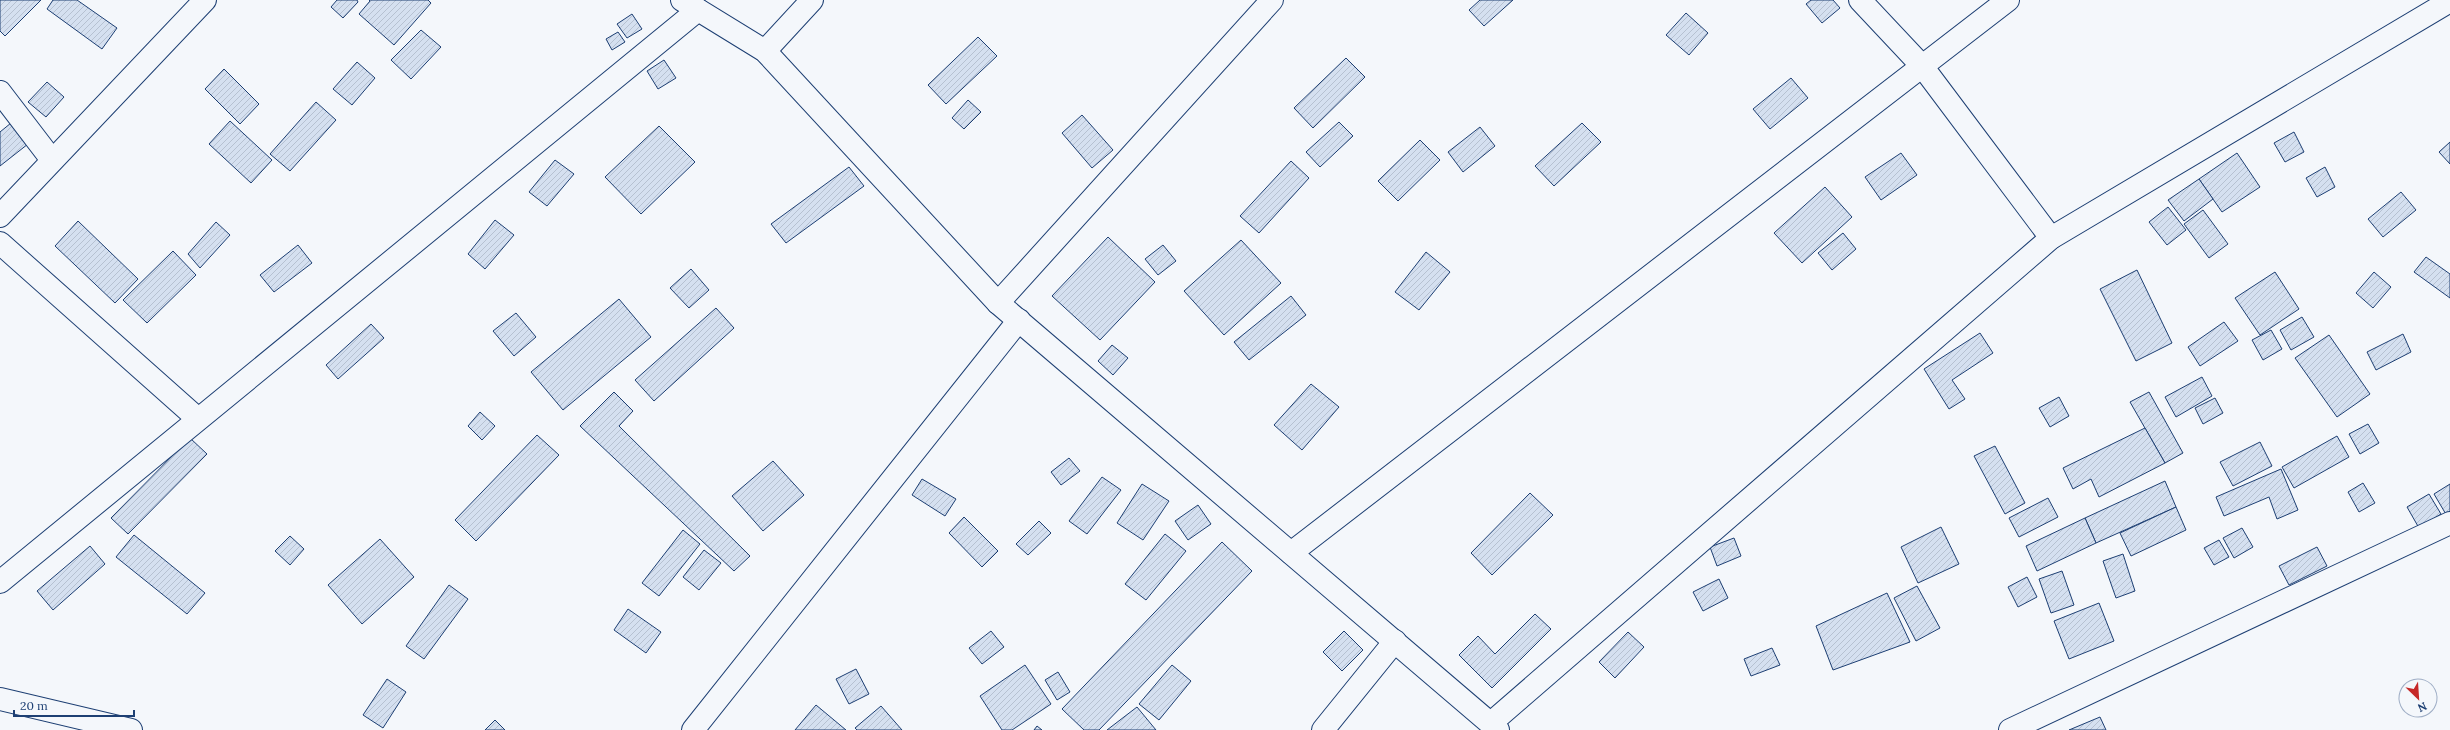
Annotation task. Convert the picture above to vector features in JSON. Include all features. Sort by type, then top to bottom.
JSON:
[{"type":"street","points":[[0,216],[205,0]]},
{"type":"street","points":[[765,51],[812,0]]},
{"type":"street","points":[[998,303],[1272,0]]},
{"type":"street","points":[[1860,0],[1922,66],[2051,238]]},
{"type":"street","points":[[1291,553],[2008,0]]},
{"type":"street","points":[[0,582],[198,419],[690,5],[765,51],[998,303],[1494,727],[2051,238],[2449,1]]},
{"type":"street","points":[[0,92],[52,160]]},
{"type":"street","points":[[0,243],[198,419]]},
{"type":"street","points":[[693,730],[1019,320]]},
{"type":"street","points":[[2010,730],[2450,523]]},
{"type":"street","points":[[1323,730],[1395,641]]},
{"type":"street","points":[[0,699],[131,730]]},
{"type":"building","points":[[0,0],[41,0],[5,36],[0,31]]},
{"type":"building","points":[[53,0],[77,0],[117,28],[102,49],[47,9]]},
{"type":"building","points":[[337,0],[357,0],[358,2],[343,18],[331,7]]},
{"type":"building","points":[[369,0],[428,0],[431,3],[394,45],[359,14],[370,1]]},
{"type":"building","points":[[1480,0],[1513,0],[1484,26],[1469,10]]},
{"type":"building","points":[[1811,0],[1833,0],[1840,8],[1822,23],[1806,4]]},
{"type":"building","points":[[1686,13],[1708,33],[1689,55],[1666,35]]},
{"type":"building","points":[[632,14],[642,29],[627,38],[617,24]]},
{"type":"building","points":[[421,30],[441,47],[411,79],[391,60]]},
{"type":"building","points":[[618,32],[625,42],[612,50],[606,39]]},
{"type":"building","points":[[978,37],[997,56],[946,104],[928,85]]},
{"type":"building","points":[[1346,58],[1365,77],[1313,128],[1294,108]]},
{"type":"building","points":[[664,60],[676,78],[658,89],[647,71]]},
{"type":"building","points":[[357,62],[375,78],[352,105],[333,89]]},
{"type":"building","points":[[224,69],[259,104],[240,124],[205,89]]},
{"type":"building","points":[[1791,78],[1808,98],[1770,129],[1753,109]]},
{"type":"building","points":[[47,82],[64,97],[46,117],[28,102]]},
{"type":"building","points":[[968,100],[981,112],[964,129],[952,118]]},
{"type":"building","points":[[316,102],[336,120],[290,171],[270,154]]},
{"type":"building","points":[[1082,115],[1113,150],[1092,168],[1062,133]]},
{"type":"building","points":[[230,121],[272,160],[251,183],[209,144]]},
{"type":"building","points":[[1339,122],[1353,136],[1320,167],[1306,152]]},
{"type":"building","points":[[11,123],[28,144],[0,166],[0,132]]},
{"type":"building","points":[[1582,123],[1601,142],[1554,186],[1535,166]]},
{"type":"building","points":[[659,126],[695,162],[641,214],[605,177]]},
{"type":"building","points":[[1480,127],[1495,146],[1463,172],[1448,152]]},
{"type":"building","points":[[2294,132],[2304,152],[2285,162],[2274,143]]},
{"type":"building","points":[[1420,140],[1440,160],[1398,201],[1378,181]]},
{"type":"building","points":[[2450,142],[2450,164],[2439,152]]},
{"type":"building","points":[[1901,153],[1917,175],[1881,200],[1865,177]]},
{"type":"building","points":[[2237,153],[2260,187],[2222,212],[2199,179]]},
{"type":"building","points":[[555,160],[574,174],[547,206],[529,192]]},
{"type":"building","points":[[1291,161],[1309,178],[1259,233],[1240,216]]},
{"type":"building","points":[[849,167],[864,186],[786,243],[771,224]]},
{"type":"building","points":[[2325,167],[2335,187],[2317,197],[2306,178]]},
{"type":"building","points":[[2199,179],[2213,199],[2184,221],[2168,200]]},
{"type":"building","points":[[1825,187],[1852,217],[1802,263],[1774,233]]},
{"type":"building","points":[[2401,192],[2416,210],[2383,237],[2368,219]]},
{"type":"building","points":[[2168,207],[2186,230],[2167,245],[2149,222]]},
{"type":"building","points":[[2203,210],[2228,244],[2209,258],[2184,224]]},
{"type":"building","points":[[495,220],[514,235],[485,269],[468,254]]},
{"type":"building","points":[[78,221],[138,279],[115,303],[55,246]]},
{"type":"building","points":[[216,222],[230,235],[200,268],[188,254]]},
{"type":"building","points":[[1843,233],[1856,249],[1832,270],[1818,253]]},
{"type":"building","points":[[1108,237],[1155,282],[1100,340],[1052,296]]},
{"type":"building","points":[[1241,240],[1281,283],[1224,335],[1184,291]]},
{"type":"building","points":[[298,245],[312,263],[274,292],[260,275]]},
{"type":"building","points":[[1163,245],[1176,261],[1158,275],[1145,259]]},
{"type":"building","points":[[173,251],[196,275],[147,323],[123,300]]},
{"type":"building","points":[[1426,252],[1450,272],[1419,310],[1395,292]]},
{"type":"building","points":[[2426,257],[2450,274],[2450,298],[2414,272]]},
{"type":"building","points":[[691,269],[709,290],[689,308],[670,288]]},
{"type":"building","points":[[2137,270],[2172,343],[2136,361],[2100,289]]},
{"type":"building","points":[[2275,272],[2299,309],[2260,335],[2235,298]]},
{"type":"building","points":[[2374,272],[2391,287],[2373,308],[2356,293]]},
{"type":"building","points":[[1291,296],[1306,315],[1249,360],[1234,342]]},
{"type":"building","points":[[619,299],[651,337],[563,410],[531,372]]},
{"type":"building","points":[[716,308],[734,328],[654,401],[635,380]]},
{"type":"building","points":[[516,313],[536,337],[514,356],[493,331]]},
{"type":"building","points":[[2302,317],[2314,337],[2291,350],[2280,330]]},
{"type":"building","points":[[2224,322],[2238,341],[2200,366],[2188,347]]},
{"type":"building","points":[[371,324],[384,338],[338,379],[326,365]]},
{"type":"building","points":[[2271,330],[2282,349],[2263,360],[2252,340]]},
{"type":"building","points":[[1980,333],[1993,353],[1952,380],[1965,399],[1949,409],[1924,369]]},
{"type":"building","points":[[2403,334],[2411,352],[2376,370],[2367,352]]},
{"type":"building","points":[[2329,335],[2370,394],[2337,417],[2295,358]]},
{"type":"building","points":[[1112,345],[1128,358],[1113,375],[1098,361]]},
{"type":"building","points":[[2202,377],[2212,396],[2176,417],[2165,397]]},
{"type":"building","points":[[1311,384],[1339,407],[1302,450],[1274,425]]},
{"type":"building","points":[[614,392],[633,411],[619,426],[750,556],[734,571],[580,426]]},
{"type":"building","points":[[2149,392],[2183,453],[2165,463],[2130,402]]},
{"type":"building","points":[[2059,397],[2069,416],[2050,427],[2039,408]]},
{"type":"building","points":[[2215,398],[2223,413],[2203,424],[2195,408]]},
{"type":"building","points":[[480,412],[495,426],[482,440],[468,426]]},
{"type":"building","points":[[2368,424],[2379,443],[2360,454],[2349,434]]},
{"type":"building","points":[[2145,428],[2165,463],[2099,497],[2091,479],[2073,489],[2063,468]]},
{"type":"building","points":[[537,435],[559,455],[476,541],[455,520]]},
{"type":"building","points":[[2337,436],[2349,457],[2294,488],[2282,467]]},
{"type":"building","points":[[190,438],[207,454],[128,534],[111,518]]},
{"type":"building","points":[[2260,442],[2272,466],[2233,486],[2220,462]]},
{"type":"building","points":[[1995,446],[2025,503],[2005,514],[1974,456]]},
{"type":"building","points":[[1069,458],[1080,471],[1061,485],[1051,472]]},
{"type":"building","points":[[773,461],[804,495],[763,531],[732,496]]},
{"type":"building","points":[[2281,469],[2298,510],[2277,519],[2269,497],[2224,516],[2216,497]]},
{"type":"building","points":[[1102,477],[1121,490],[1087,534],[1069,521]]},
{"type":"building","points":[[922,479],[956,499],[945,516],[912,495]]},
{"type":"building","points":[[2165,481],[2176,507],[2096,543],[2085,518]]},
{"type":"building","points":[[2363,483],[2375,503],[2359,512],[2348,492]]},
{"type":"building","points":[[1142,484],[1169,501],[1143,540],[1117,523]]},
{"type":"building","points":[[2450,484],[2450,514],[2447,516],[2434,494]]},
{"type":"building","points":[[1530,493],[1553,515],[1492,575],[1471,553]]},
{"type":"building","points":[[2429,494],[2441,514],[2419,528],[2407,507]]},
{"type":"building","points":[[2048,498],[2058,517],[2019,537],[2009,518]]},
{"type":"building","points":[[1198,505],[1211,524],[1188,540],[1175,521]]},
{"type":"building","points":[[2176,507],[2186,530],[2131,556],[2120,533]]},
{"type":"building","points":[[964,517],[998,551],[982,567],[949,533]]},
{"type":"building","points":[[2085,518],[2096,543],[2037,571],[2026,546]]},
{"type":"building","points":[[1039,521],[1051,533],[1028,555],[1016,544]]},
{"type":"building","points":[[1941,527],[1959,564],[1918,583],[1901,547]]},
{"type":"building","points":[[2242,528],[2253,547],[2234,558],[2223,538]]},
{"type":"building","points":[[683,530],[700,544],[659,596],[642,583]]},
{"type":"building","points":[[1165,534],[1186,551],[1146,600],[1125,584]]},
{"type":"building","points":[[134,535],[205,593],[187,614],[116,557]]},
{"type":"building","points":[[290,536],[304,549],[290,565],[275,551]]},
{"type":"building","points":[[1734,538],[1741,556],[1717,566],[1710,547]]},
{"type":"building","points":[[380,539],[414,577],[362,624],[328,585]]},
{"type":"building","points":[[2219,540],[2229,557],[2214,565],[2204,548]]},
{"type":"building","points":[[1222,542],[1252,571],[1099,730],[1084,730],[1062,709]]},
{"type":"building","points":[[90,546],[105,564],[53,610],[37,591]]},
{"type":"building","points":[[2317,547],[2327,566],[2289,585],[2279,566]]},
{"type":"building","points":[[704,550],[721,563],[699,590],[683,577]]},
{"type":"building","points":[[2123,554],[2135,591],[2116,598],[2103,561]]},
{"type":"building","points":[[2062,571],[2074,605],[2051,613],[2039,579]]},
{"type":"building","points":[[2027,577],[2037,597],[2018,607],[2008,587]]},
{"type":"building","points":[[1719,579],[1728,598],[1703,611],[1693,592]]},
{"type":"building","points":[[449,585],[468,599],[424,659],[406,646]]},
{"type":"building","points":[[1917,586],[1940,628],[1916,641],[1894,598]]},
{"type":"building","points":[[1887,593],[1910,642],[1833,670],[1816,626]]},
{"type":"building","points":[[2099,603],[2114,641],[2069,659],[2054,621]]},
{"type":"building","points":[[628,609],[661,632],[646,653],[614,630]]},
{"type":"building","points":[[1535,614],[1551,629],[1492,688],[1459,655],[1478,636],[1495,654]]},
{"type":"building","points":[[991,631],[1004,647],[982,664],[969,648]]},
{"type":"building","points":[[1344,631],[1363,650],[1342,671],[1323,652]]},
{"type":"building","points":[[1628,632],[1644,647],[1615,678],[1599,662]]},
{"type":"building","points":[[1772,648],[1780,665],[1751,676],[1744,659]]},
{"type":"building","points":[[1025,665],[1051,704],[1012,730],[1002,730],[980,696]]},
{"type":"building","points":[[1172,665],[1191,681],[1159,720],[1139,704]]},
{"type":"building","points":[[856,669],[869,694],[849,704],[836,679]]},
{"type":"building","points":[[1058,672],[1070,692],[1057,700],[1045,680]]},
{"type":"building","points":[[387,679],[406,692],[383,728],[363,715]]},
{"type":"building","points":[[816,705],[846,730],[795,730]]},
{"type":"building","points":[[881,706],[902,730],[857,730],[855,728]]},
{"type":"building","points":[[1137,707],[1156,730],[1107,730]]},
{"type":"building","points":[[2100,717],[2106,730],[2069,730]]},
{"type":"building","points":[[495,720],[505,730],[485,730]]},
{"type":"building","points":[[1037,726],[1042,730],[1034,730]]}]
